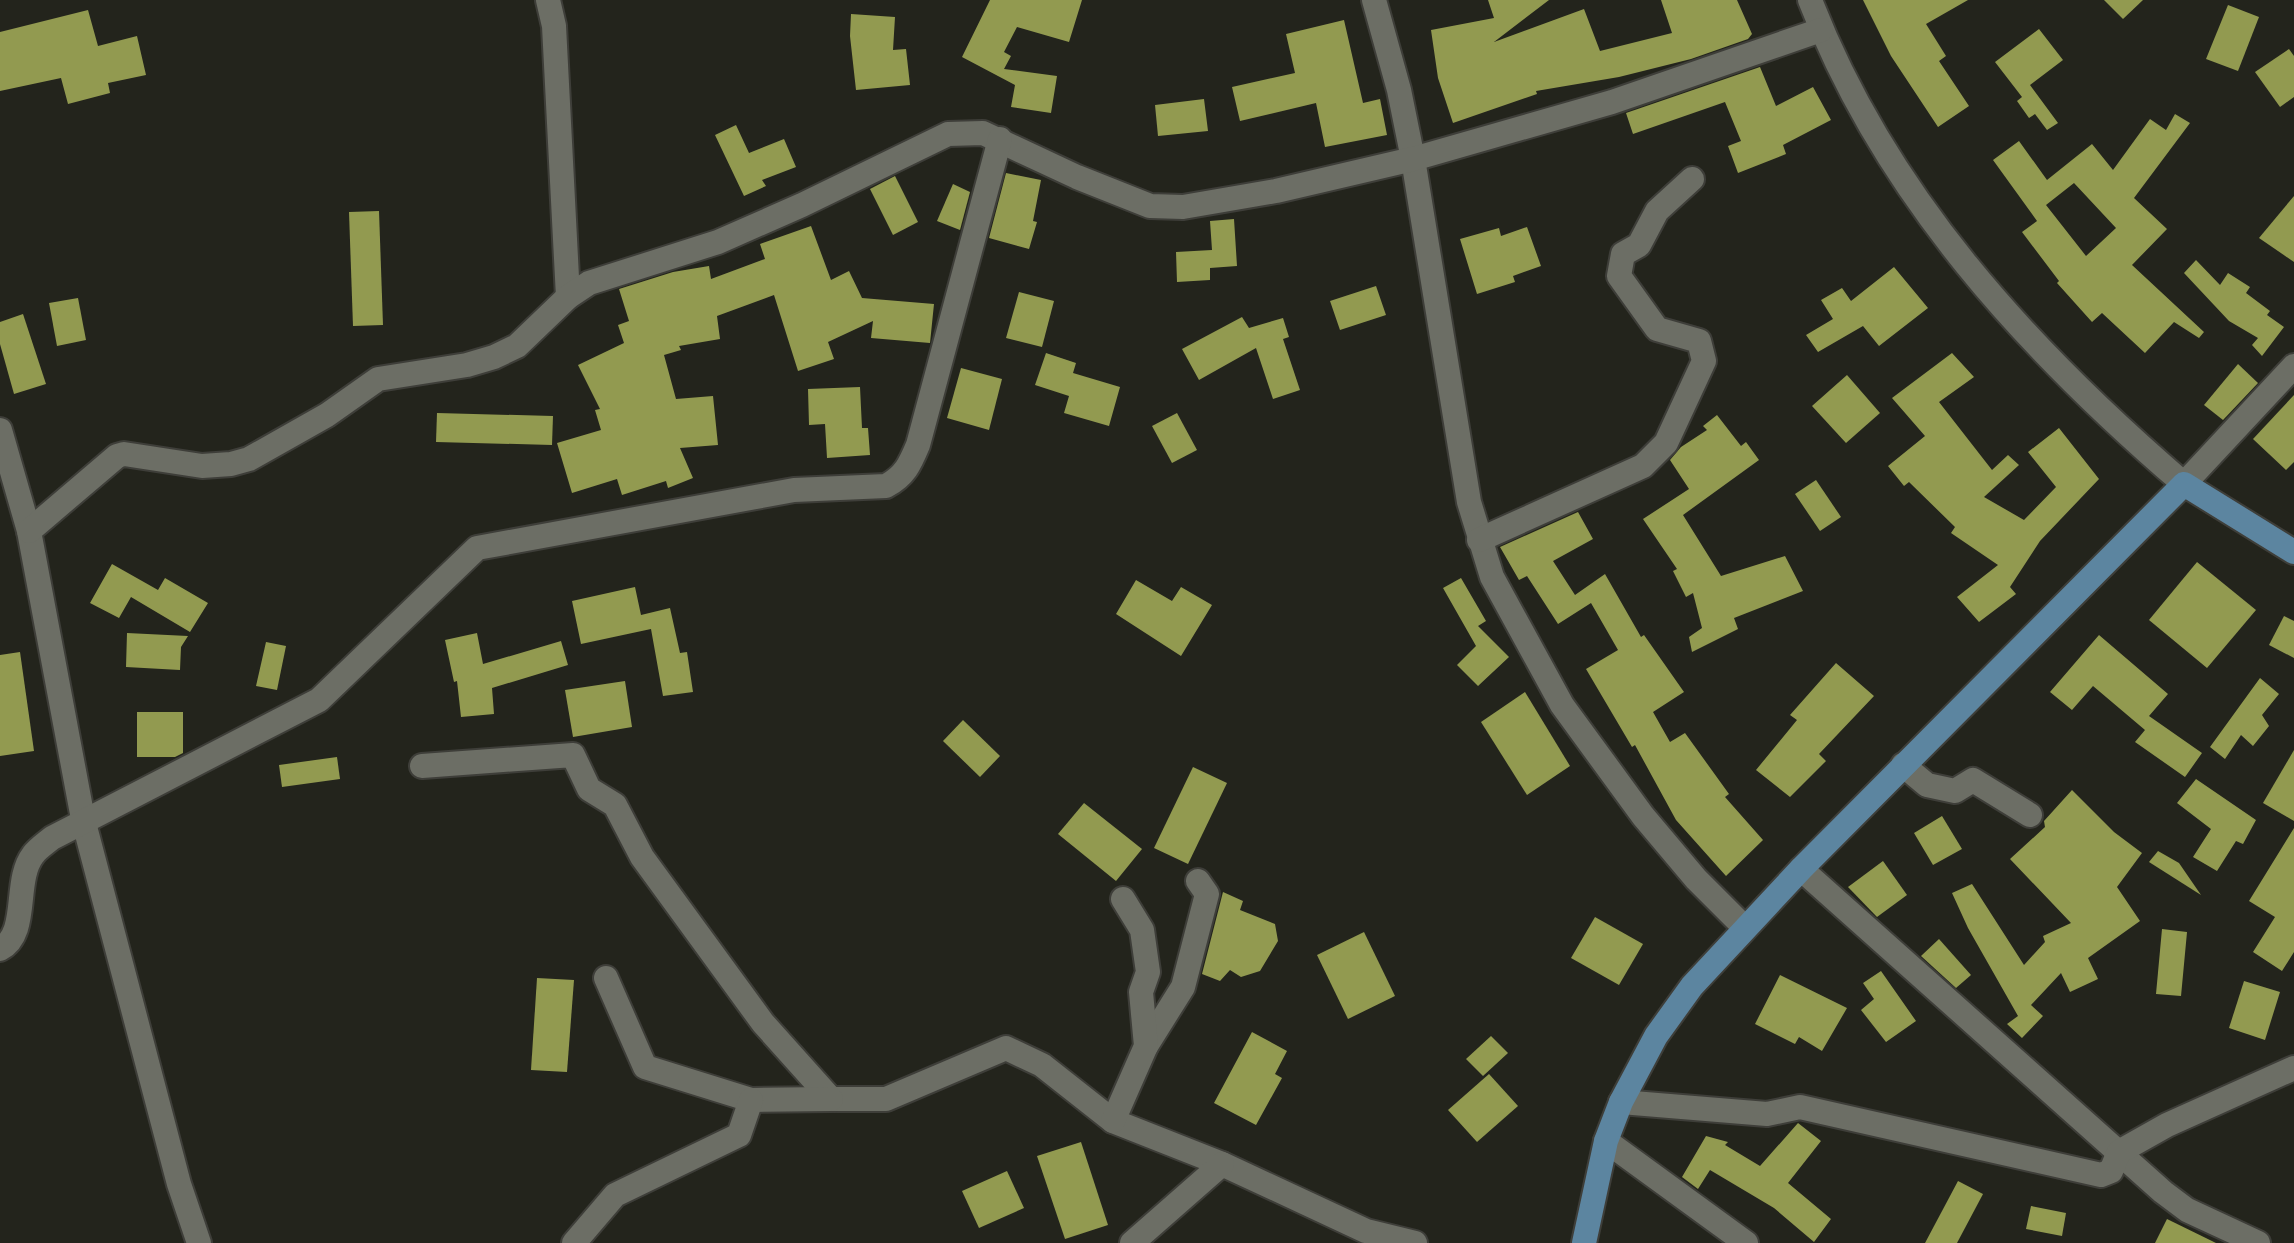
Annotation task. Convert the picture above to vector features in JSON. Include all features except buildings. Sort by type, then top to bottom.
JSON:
[{"type":"main road","points":[[1584,1243],[1606,1141],[1621,1102],[1656,1036],[1692,986],[1801,869],[2184,484],[2294,552]]},
{"type":"street","points":[[548,0],[554,26],[568,297]]},
{"type":"street","points":[[1374,0],[1399,90],[1413,159],[1442,350],[1479,540],[1492,577],[1562,705],[1643,816],[1696,879],[1745,928]]},
{"type":"street","points":[[1810,0],[1821,30],[1888,155],[1952,249],[2003,310],[2104,415],[2184,484],[2294,366]]},
{"type":"street","points":[[29,531],[117,456],[124,454],[202,466],[249,459],[327,415],[378,379],[467,365],[517,346],[568,297],[589,283],[718,242],[948,134],[966,130],[1000,139],[1077,177],[1164,208],[1276,191],[1413,159],[1612,102],[1821,30]]},
{"type":"street","points":[[0,949],[16,929],[23,880],[32,856],[83,819],[319,700],[477,548],[794,490],[886,486],[899,479],[909,468],[918,445],[1000,139]]},
{"type":"street","points":[[1479,540],[1643,466],[1666,443],[1704,361],[1699,341],[1657,329],[1619,276],[1623,254],[1639,245],[1657,211],[1692,179]]},
{"type":"street","points":[[0,430],[29,531],[83,819],[179,1184],[199,1243]]},
{"type":"street","points":[[422,766],[573,755],[589,789],[615,805],[642,857],[763,1023],[831,1099]]},
{"type":"street","points":[[1903,765],[1927,785],[1955,791],[1973,780],[2030,815]]},
{"type":"street","points":[[1801,869],[1987,1038],[2187,1210],[2258,1243]]},
{"type":"street","points":[[1113,1121],[1146,1046],[1183,987],[1207,894],[1198,881]]},
{"type":"street","points":[[1123,899],[1142,930],[1148,972],[1141,992],[1146,1046]]},
{"type":"street","points":[[606,978],[645,1067],[751,1100],[886,1099],[1006,1048],[1042,1065],[1113,1121],[1222,1164],[1366,1231],[1415,1243]]},
{"type":"street","points":[[1621,1102],[1767,1114],[1800,1107],[2101,1175],[2111,1171],[2119,1152],[2167,1125],[2294,1068]]},
{"type":"street","points":[[574,1243],[615,1195],[739,1135],[751,1100]]},
{"type":"street","points":[[1606,1141],[1746,1243]]},
{"type":"street","points":[[1132,1243],[1222,1164]]}]
